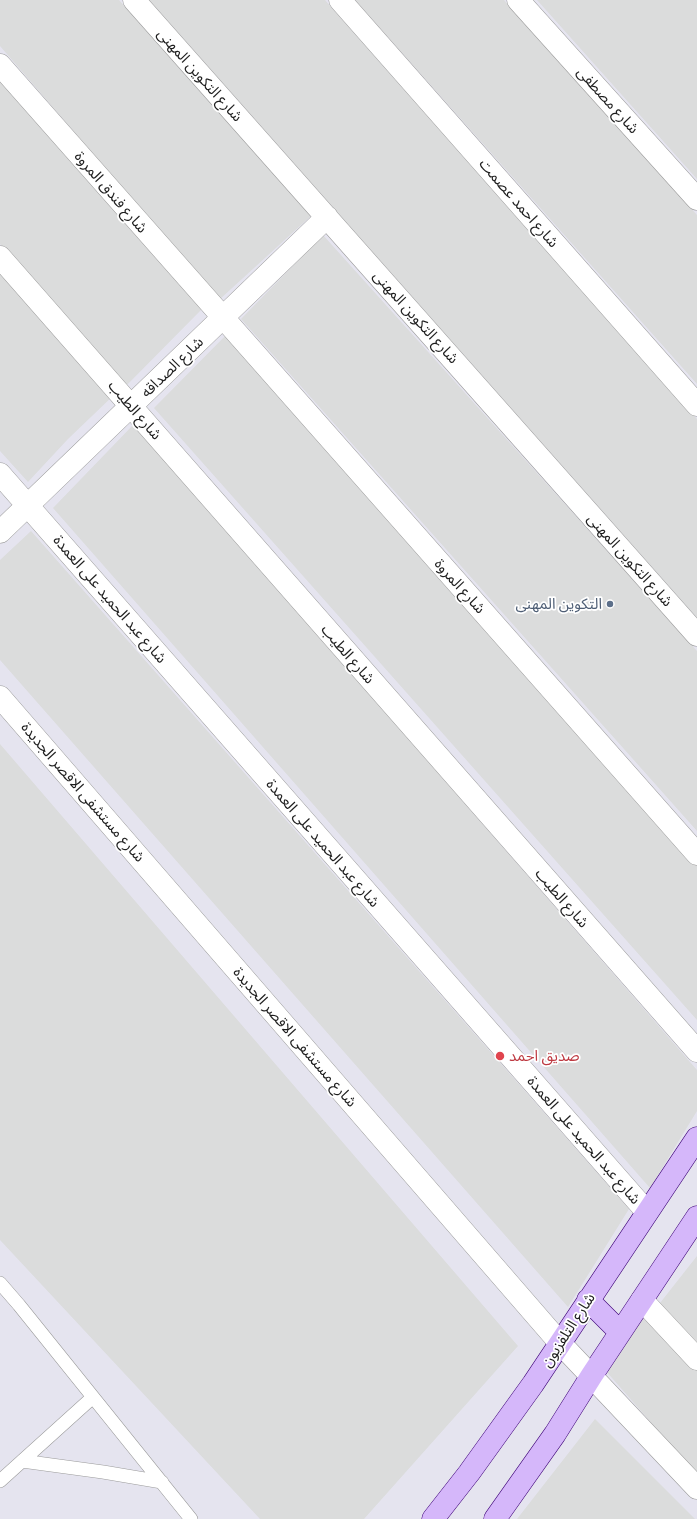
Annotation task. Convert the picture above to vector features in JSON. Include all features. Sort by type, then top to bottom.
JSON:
[{"type":"main road","name":"شارع التلفزيون","points":[[433,1519],[469,1473],[533,1384],[697,1138]]},
{"type":"main road","points":[[495,1519],[555,1434],[620,1332],[697,1217]]},
{"type":"main road","points":[[588,1300],[620,1332]]},
{"type":"street","name":"شارع التكوين المهنى","points":[[134,0],[697,635]]},
{"type":"street","name":"شارع احمد عصمت","points":[[340,0],[697,405]]},
{"type":"street","name":"شارع مصطفى","points":[[518,0],[697,199]]},
{"type":"street","name":"شارع فندق المروة","points":[[0,65],[223,318]]},
{"type":"street","name":"شارع الصداقه","points":[[0,532],[327,217]]},
{"type":"street","name":"شارع الطيب","points":[[0,257],[697,1051]]},
{"type":"street","name":"شارع المروة","points":[[223,318],[697,854]]},
{"type":"street","name":"شارع عبد الحميد على العمدة","points":[[0,474],[647,1212]]},
{"type":"street","name":"شارع مستشفى الاقصر الجديدة","points":[[0,697],[560,1343],[592,1375],[697,1488]]},
{"type":"street","points":[[642,1300],[697,1359]]},
{"type":"lane","points":[[0,1283],[162,1482],[187,1517]]},
{"type":"lane","points":[[0,1481],[93,1398]]},
{"type":"lane","points":[[22,1461],[162,1482]]},
{"type":"shaded area","points":[[0,0],[119,0],[312,215],[219,300],[0,46]]},
{"type":"shaded area","points":[[149,0],[325,0],[697,419],[697,618]]},
{"type":"shaded area","points":[[355,0],[504,0],[697,215],[697,384]]},
{"type":"shaded area","points":[[537,0],[697,0],[697,179]]},
{"type":"shaded area","points":[[0,79],[203,308],[124,388],[0,244]]},
{"type":"shaded area","points":[[323,235],[697,651],[697,831],[241,319]]},
{"type":"shaded area","points":[[0,263],[115,394],[68,439],[28,482],[0,451]]},
{"type":"shaded area","points":[[230,331],[697,861],[697,1020],[154,408]]},
{"type":"shaded area","points":[[134,424],[697,1070],[697,1111],[650,1188],[53,508]]},
{"type":"shaded area","points":[[31,531],[629,1209],[568,1307],[0,660],[0,560]]},
{"type":"shaded area","points":[[0,744],[518,1346],[364,1519],[260,1519],[0,1240]]},
{"type":"shaded area","points":[[697,1256],[697,1344],[660,1303]]},
{"type":"shaded area","points":[[644,1315],[697,1369],[697,1475],[605,1370]]},
{"type":"shaded area","points":[[595,1419],[695,1519],[517,1519]]},
{"type":"place","name":"التكوين المهنى","points":[[610,604]]},
{"type":"place","name":"صديق احمد","points":[[500,1056]]}]
